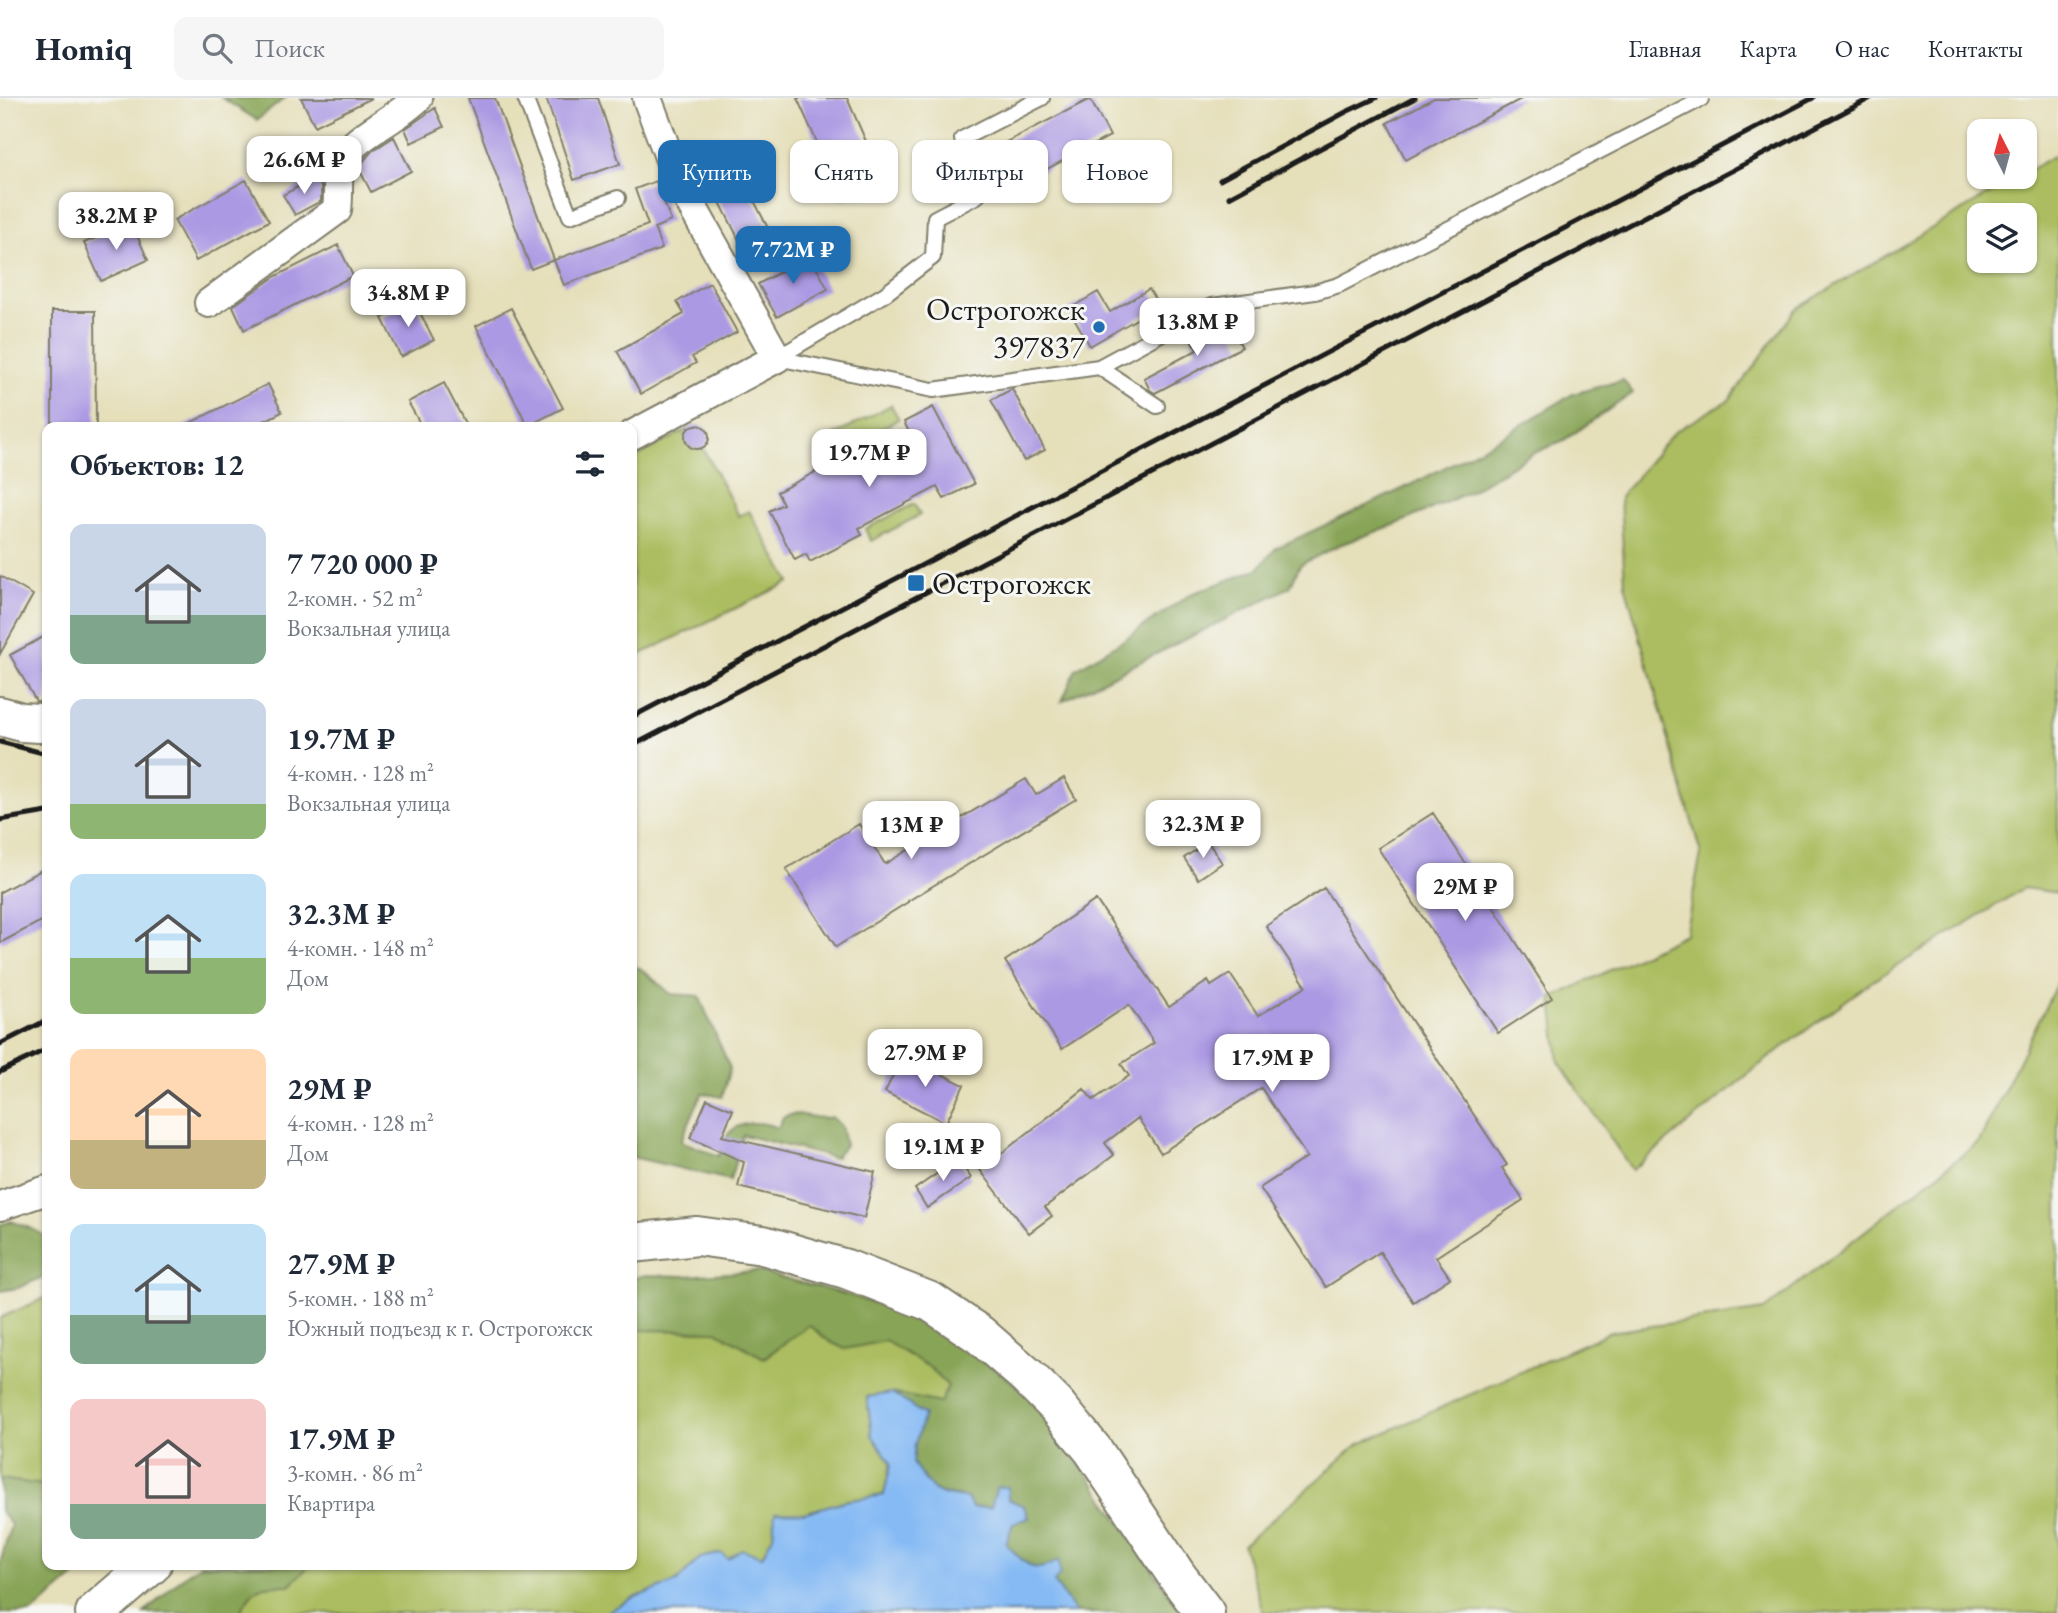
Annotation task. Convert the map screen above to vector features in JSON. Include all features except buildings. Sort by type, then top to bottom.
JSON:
[{"type":"main road","points":[[0,716],[22,722],[42,723]]},
{"type":"main road","points":[[637,1240],[698,1236],[763,1245],[858,1273],[931,1302],[980,1335],[1056,1405],[1093,1450],[1177,1576],[1205,1613]]},
{"type":"main road","points":[[95,1613],[145,1570]]},
{"type":"street","points":[[209,303],[337,210],[339,171],[346,154],[368,133],[396,116],[418,98]]},
{"type":"street","points":[[637,432],[777,358],[678,181],[647,98]]},
{"type":"street","points":[[0,1206],[42,1192]]},
{"type":"lane","points":[[525,98],[570,216],[618,198]]},
{"type":"lane","points":[[777,358],[885,295],[933,257],[935,218],[976,197],[962,139],[1042,98]]},
{"type":"lane","points":[[777,358],[933,390],[1099,367],[1212,306],[1315,292],[1339,285],[1581,154],[1701,99]]},
{"type":"lane","points":[[1099,367],[1157,406]]},
{"type":"green space","points":[[222,98],[285,98],[257,120]]},
{"type":"green space","points":[[2058,153],[2058,893],[2024,888],[1871,982],[1758,1066],[1632,1170],[1559,1062],[1552,998],[1685,934],[1701,854],[1625,584],[1620,497],[1673,433],[1730,399],[1796,309],[1967,207],[1967,273],[2037,273],[2037,203],[1974,203],[1998,189],[2037,189],[2037,166]]},
{"type":"green space","points":[[1623,380],[1633,393],[1564,440],[1532,454],[1469,492],[1397,524],[1339,545],[1300,565],[1290,587],[1062,701],[1076,669],[1191,594],[1258,569],[1276,548],[1413,484],[1493,442],[1573,394]]},
{"type":"green space","points":[[891,405],[899,419],[833,454],[825,440]]},
{"type":"green space","points":[[690,428],[686,436],[688,443],[692,448],[703,448],[739,516],[749,511],[790,582],[637,656],[637,456]]},
{"type":"green space","points":[[914,504],[920,515],[871,541],[865,529]]},
{"type":"green space","points":[[637,968],[671,994],[699,996],[730,1068],[722,1097],[702,1093],[681,1141],[719,1156],[727,1136],[733,1129],[745,1124],[758,1123],[778,1128],[783,1117],[796,1114],[832,1117],[841,1126],[845,1145],[835,1158],[743,1135],[730,1180],[637,1158]]},
{"type":"green space","points":[[2058,981],[2058,1613],[1263,1612],[1243,1545],[1357,1445],[1610,1332],[1764,1310],[1979,1142]]},
{"type":"green space","points":[[11,1221],[42,1235],[42,1277],[18,1288],[0,1291],[0,1225]]},
{"type":"green space","points":[[757,1271],[932,1321],[1024,1391],[1093,1482],[1182,1613],[1076,1613],[1054,1582],[1059,1561],[1041,1568],[1029,1566],[1005,1543],[1013,1523],[1029,1518],[1024,1506],[1008,1499],[991,1507],[972,1508],[967,1498],[934,1490],[913,1463],[915,1444],[924,1415],[892,1393],[940,1403],[948,1386],[929,1367],[885,1341],[845,1349],[830,1342],[809,1325],[764,1358],[716,1331],[637,1330],[637,1277],[645,1275],[685,1276]]},
{"type":"green space","points":[[637,1291],[936,1336],[1179,1613],[1076,1613],[892,1393],[867,1397],[872,1435],[891,1463],[884,1495],[844,1501],[804,1513],[776,1512],[773,1536],[762,1556],[700,1558],[677,1582],[633,1598],[606,1613],[175,1613],[223,1570],[637,1570]]},
{"type":"green space","points":[[42,1299],[42,1485],[0,1479],[0,1318]]},
{"type":"green space","points":[[0,1479],[42,1485],[42,1570],[82,1570],[32,1613],[0,1613],[0,1563],[11,1525],[0,1510]]},
{"type":"green space","points":[[192,1570],[305,1570],[290,1585],[265,1586],[254,1591],[240,1613],[144,1613]]},
{"type":"water","points":[[892,1393],[924,1415],[915,1444],[913,1463],[929,1486],[940,1493],[967,1498],[972,1508],[991,1507],[997,1487],[1008,1487],[1008,1499],[1024,1506],[1029,1518],[1013,1523],[1006,1544],[1024,1562],[1035,1568],[1042,1568],[1059,1560],[1060,1574],[1054,1582],[1076,1613],[606,1613],[633,1598],[677,1582],[700,1558],[721,1553],[728,1559],[741,1549],[762,1556],[773,1536],[775,1512],[804,1513],[844,1501],[884,1495],[891,1463],[872,1435],[867,1397]]},
{"type":"railway","points":[[1220,180],[1376,98]]},
{"type":"railway","points":[[1229,197],[1415,98]]},
{"type":"railway","points":[[637,714],[1813,98]]},
{"type":"railway","points":[[637,743],[1871,98]]},
{"type":"railway","points":[[0,742],[42,753]]},
{"type":"railway","points":[[0,820],[42,813]]},
{"type":"railway","points":[[0,1044],[42,1023]]},
{"type":"railway","points":[[0,1072],[42,1051]]},
{"type":"place","name":"Острогожск 397837","points":[[1099,327]]},
{"type":"place","name":"Острогожск","points":[[916,583]]}]
